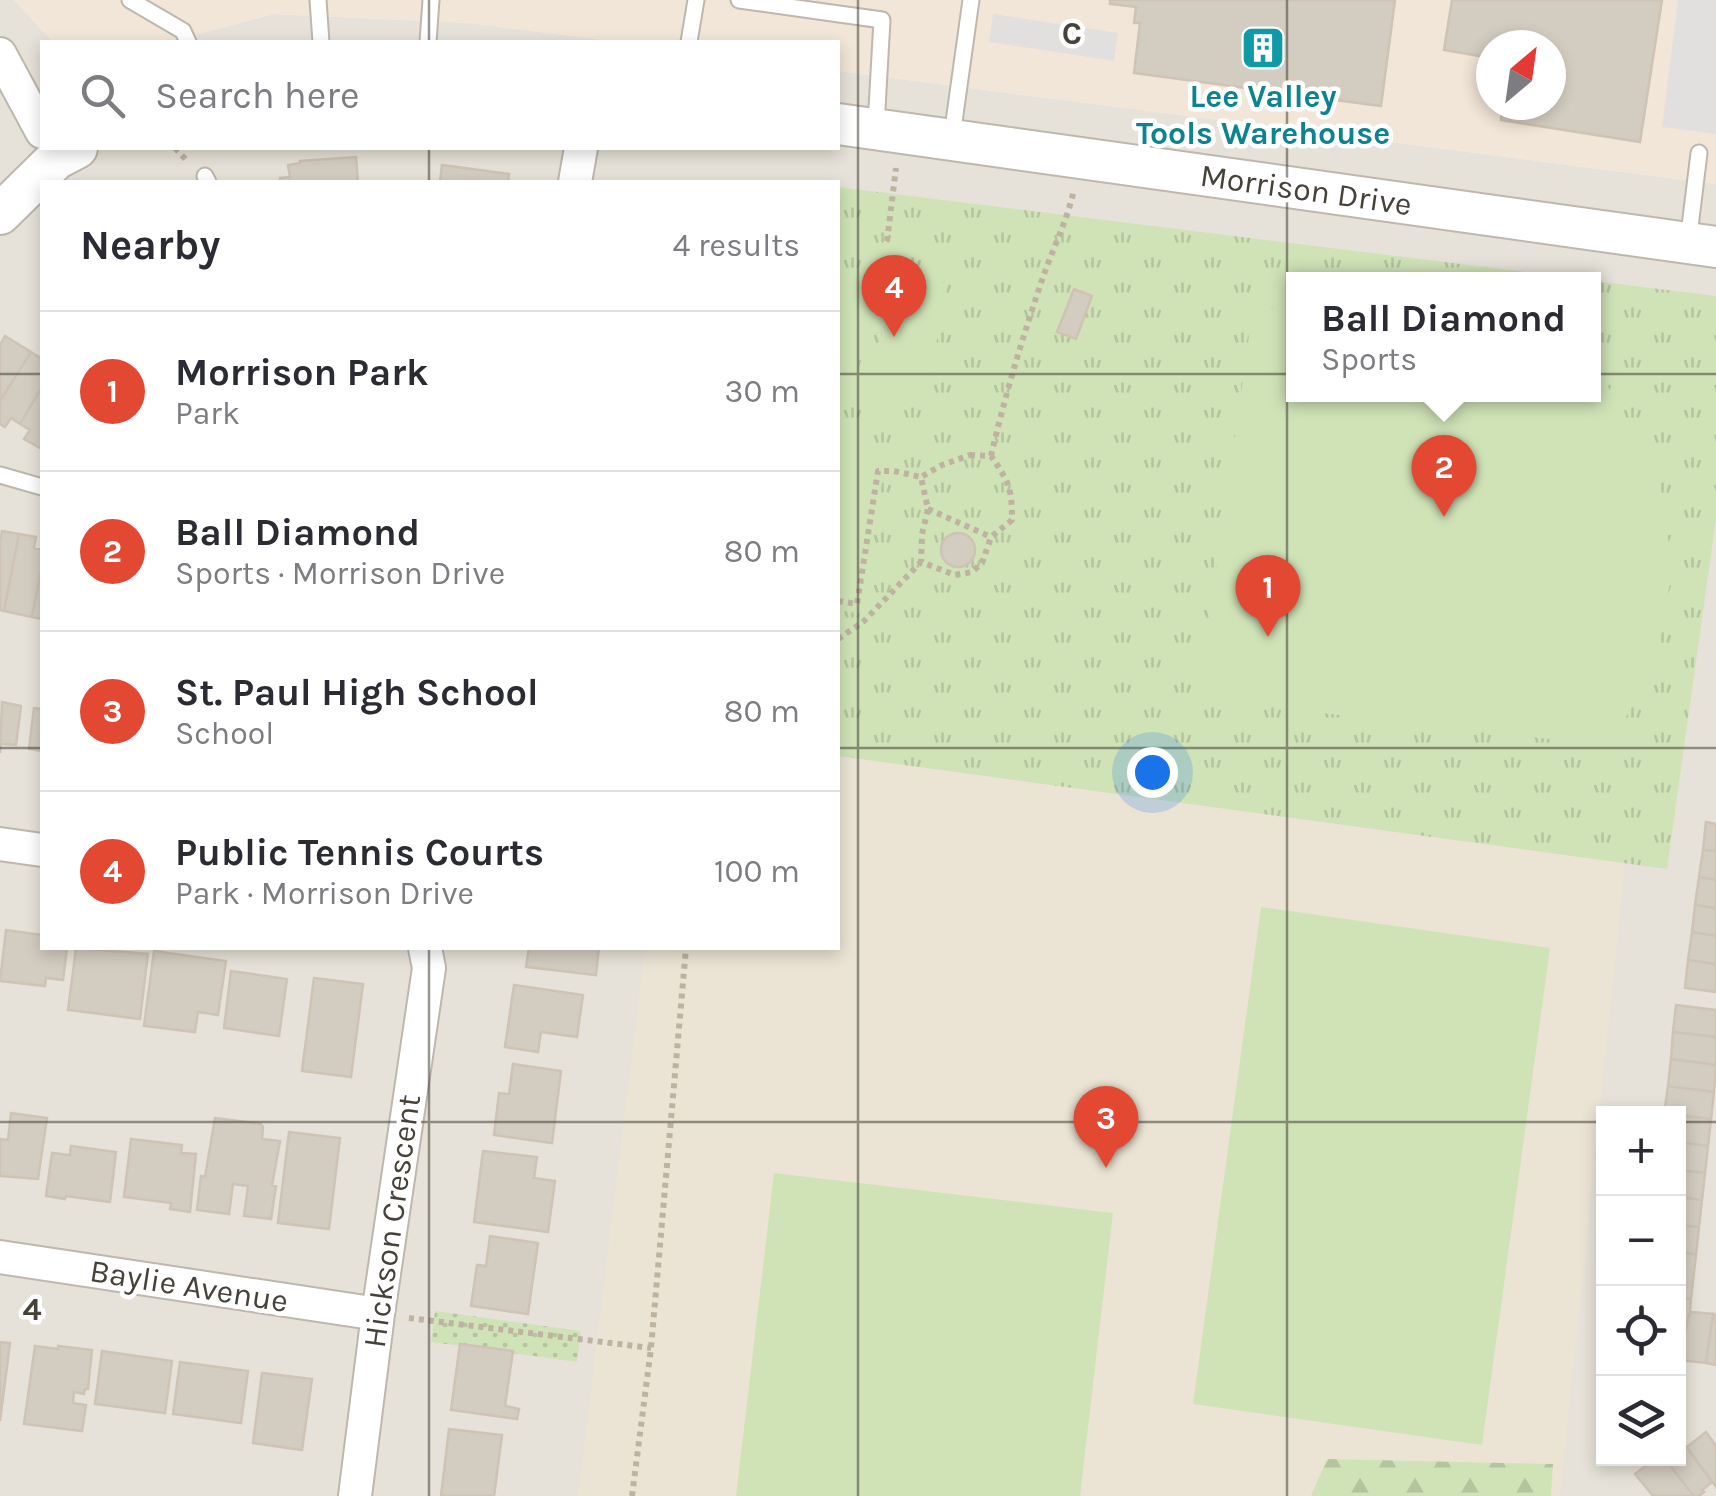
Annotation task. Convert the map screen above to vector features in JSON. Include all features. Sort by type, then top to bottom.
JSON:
[{"type":"street","points":[[0,54],[40,119]]},
{"type":"street","name":"Morrison Drive","points":[[871,129],[1702,245]]},
{"type":"street","points":[[0,214],[54,150]]},
{"type":"street","points":[[575,180],[581,150]]},
{"type":"street","points":[[0,844],[40,850]]},
{"type":"street","name":"Hickson Crescent","points":[[356,1496],[378,1314],[430,968],[426,950]]},
{"type":"street","name":"Baylie Avenue","points":[[0,1258],[378,1314]]},
{"type":"lane","points":[[130,0],[183,31],[187,40]]},
{"type":"lane","points":[[318,0],[321,40]]},
{"type":"lane","points":[[428,40],[432,0]]},
{"type":"lane","points":[[689,40],[696,0]]},
{"type":"lane","points":[[739,0],[882,20],[871,129]]},
{"type":"lane","points":[[952,140],[971,0]]},
{"type":"lane","points":[[1699,153],[1702,245]]},
{"type":"lane","points":[[0,476],[40,486]]},
{"type":"path","points":[[871,129],[887,242]]},
{"type":"path","points":[[921,562],[954,575],[972,572],[982,563],[991,536],[1012,520],[1012,492],[992,456],[1018,348],[1071,204],[1079,158]]},
{"type":"path","points":[[863,622],[856,604],[878,471],[921,477],[942,464],[970,455],[992,456]]},
{"type":"path","points":[[840,638],[863,622],[921,562],[928,509],[921,477]]},
{"type":"path","points":[[928,509],[991,536]]},
{"type":"path","points":[[840,601],[856,604]]},
{"type":"path","points":[[632,1496],[651,1348],[686,950]]},
{"type":"path","points":[[378,1314],[651,1348]]},
{"type":"shaded area","points":[[0,0],[14,0],[51,40],[40,40],[40,150],[840,150],[840,71],[1716,184],[1716,1496],[0,1496]]},
{"type":"shaded area","points":[[14,0],[1716,0],[1716,184],[840,71],[840,40],[603,40],[469,23],[273,14],[177,40],[51,40]]},
{"type":"shaded area","points":[[1678,0],[1716,0],[1716,134],[1662,127]]},
{"type":"shaded area","points":[[273,14],[469,23],[603,40],[177,40]]},
{"type":"shaded area","points":[[993,14],[1118,33],[1114,61],[989,42]]},
{"type":"shaded area","points":[[840,756],[1625,862],[1600,1106],[1596,1106],[1596,1145],[1560,1496],[578,1496],[645,950],[840,950]]},
{"type":"green space","points":[[840,187],[1525,272],[1286,272],[1286,402],[1601,402],[1601,282],[1716,296],[1716,519],[1667,869],[840,756]]},
{"type":"green space","points":[[840,267],[872,272],[855,392],[840,390]]},
{"type":"green space","points":[[890,275],[945,283],[928,403],[873,395]]},
{"type":"green space","points":[[1286,303],[1286,402],[1601,402],[1601,380],[1607,385],[1655,469],[1673,565],[1657,661],[1610,746],[1210,700],[1200,687],[1252,314]]},
{"type":"green space","points":[[840,448],[886,455],[862,614],[840,610]]},
{"type":"green space","points":[[1261,907],[1550,948],[1482,1445],[1193,1404]]},
{"type":"green space","points":[[774,1173],[1113,1213],[1080,1496],[736,1496]]},
{"type":"green space","points":[[435,1311],[581,1331],[577,1362],[431,1342]]},
{"type":"green space","points":[[1327,1459],[1553,1464],[1551,1496],[1311,1496]]},
{"type":"building","name":"Lee Valley Tools Warehouse","points":[[1110,0],[1395,0],[1381,106],[1134,73],[1140,23],[1134,23],[1136,7],[1110,4]]},
{"type":"building","points":[[1452,0],[1662,0],[1640,142],[1501,120],[1566,120],[1566,30],[1476,30],[1476,55],[1444,50]]},
{"type":"building","points":[[356,157],[358,180],[280,180],[290,177],[288,165]]},
{"type":"building","points":[[442,165],[509,174],[508,180],[440,180]]},
{"type":"building","points":[[1074,289],[1092,296],[1076,339],[1057,332]]},
{"type":"building","points":[[5,336],[31,352],[0,401],[0,345]]},
{"type":"building","points":[[31,352],[40,358],[40,390],[20,424],[11,418],[5,427],[0,424],[0,401]]},
{"type":"building","points":[[40,390],[40,448],[24,439],[30,430],[20,424]]},
{"type":"building","points":[[2,531],[19,534],[4,611],[0,610]]},
{"type":"building","points":[[958,533],[970,538],[975,550],[970,562],[958,567],[946,562],[941,550],[946,538]]},
{"type":"building","points":[[19,534],[36,537],[34,548],[40,550],[40,575],[32,617],[4,611]]},
{"type":"building","points":[[40,575],[40,619],[32,617]]},
{"type":"building","points":[[2,702],[21,706],[16,745],[1,744],[0,753]]},
{"type":"building","points":[[34,708],[40,709],[40,751],[29,749]]},
{"type":"building","points":[[1706,822],[1716,824],[1716,851],[1703,850]]},
{"type":"building","points":[[1703,850],[1716,851],[1716,880],[1699,877]]},
{"type":"building","points":[[1699,877],[1716,880],[1716,908],[1695,905]]},
{"type":"building","points":[[1695,905],[1716,908],[1716,936],[1692,932]]},
{"type":"building","points":[[6,930],[40,935],[40,950],[67,950],[63,980],[46,978],[45,986],[0,981]]},
{"type":"building","points":[[1692,932],[1716,936],[1716,964],[1688,960]]},
{"type":"building","points":[[76,950],[148,954],[140,1019],[68,1010]]},
{"type":"building","points":[[529,950],[599,950],[596,975],[526,967]]},
{"type":"building","points":[[154,951],[226,961],[218,1015],[198,1012],[195,1032],[144,1026]]},
{"type":"building","points":[[1688,960],[1716,964],[1716,992],[1685,988]]},
{"type":"building","points":[[231,971],[287,979],[279,1036],[224,1028]]},
{"type":"building","points":[[314,978],[363,984],[351,1077],[302,1071]]},
{"type":"building","points":[[514,985],[583,995],[577,1037],[541,1032],[538,1052],[505,1047]]},
{"type":"building","points":[[1676,1005],[1716,1010],[1716,1037],[1673,1032]]},
{"type":"building","points":[[1673,1032],[1716,1037],[1716,1065],[1671,1059]]},
{"type":"building","points":[[1671,1059],[1716,1065],[1714,1092],[1668,1086]]},
{"type":"building","points":[[513,1064],[561,1071],[552,1143],[494,1135],[499,1093],[509,1094]]},
{"type":"building","points":[[1668,1086],[1714,1092],[1711,1119],[1686,1116],[1686,1106],[1665,1106]]},
{"type":"building","points":[[11,1113],[47,1118],[38,1179],[0,1176],[0,1139],[8,1140]]},
{"type":"building","points":[[1686,1116],[1711,1119],[1708,1146],[1686,1143]]},
{"type":"building","points":[[215,1118],[261,1124],[262,1139],[280,1141],[271,1219],[244,1216],[248,1186],[233,1184],[229,1214],[197,1210]]},
{"type":"building","points":[[289,1132],[340,1138],[329,1229],[278,1223]]},
{"type":"building","points":[[131,1139],[182,1145],[181,1153],[196,1154],[190,1212],[170,1209],[171,1203],[124,1197]]},
{"type":"building","points":[[1686,1143],[1708,1146],[1705,1173],[1686,1171]]},
{"type":"building","points":[[71,1146],[116,1152],[110,1202],[46,1196],[52,1153],[70,1155]]},
{"type":"building","points":[[483,1151],[537,1157],[534,1178],[555,1181],[548,1232],[474,1222]]},
{"type":"building","points":[[1686,1171],[1705,1173],[1702,1200],[1686,1198]]},
{"type":"building","points":[[1686,1198],[1702,1200],[1699,1227],[1686,1226]]},
{"type":"building","points":[[1686,1226],[1699,1227],[1696,1254],[1686,1253]]},
{"type":"building","points":[[490,1236],[538,1243],[528,1314],[471,1306],[477,1265],[486,1266]]},
{"type":"building","points":[[1686,1253],[1696,1254],[1691,1299],[1686,1299]]},
{"type":"building","points":[[1686,1299],[1691,1299],[1686,1326]]},
{"type":"building","points":[[1690,1312],[1713,1314],[1706,1363],[1686,1361]]},
{"type":"building","points":[[1713,1314],[1716,1315],[1716,1365],[1706,1363]]},
{"type":"building","points":[[0,1342],[10,1343],[0,1421]]},
{"type":"building","points":[[460,1344],[513,1351],[505,1406],[519,1409],[517,1419],[451,1410]]},
{"type":"building","points":[[35,1346],[92,1350],[88,1389],[84,1394],[74,1392],[73,1403],[86,1405],[82,1431],[24,1424]]},
{"type":"building","points":[[102,1351],[172,1361],[165,1413],[95,1404]]},
{"type":"building","points":[[180,1362],[248,1371],[241,1423],[173,1414]]},
{"type":"building","points":[[262,1373],[312,1379],[302,1450],[253,1443]]},
{"type":"building","points":[[449,1429],[502,1435],[494,1496],[441,1496]]},
{"type":"building","points":[[1706,1432],[1716,1446],[1716,1487],[1687,1447]]},
{"type":"building","points":[[1686,1447],[1712,1482],[1699,1496],[1694,1496],[1670,1466],[1686,1466]]},
{"type":"building","points":[[1646,1466],[1670,1466],[1694,1496],[1653,1496],[1635,1474]]},
{"type":"place","name":"Lee Valley Tools Warehouse","points":[[1263,48]]},
{"type":"place","name":"Public Tennis Courts","points":[[894,337]]},
{"type":"place","name":"Ball Diamond","points":[[1444,517]]},
{"type":"place","name":"Morrison Park","points":[[1268,637]]},
{"type":"place","name":"St. Paul High School","points":[[1106,1168]]}]
